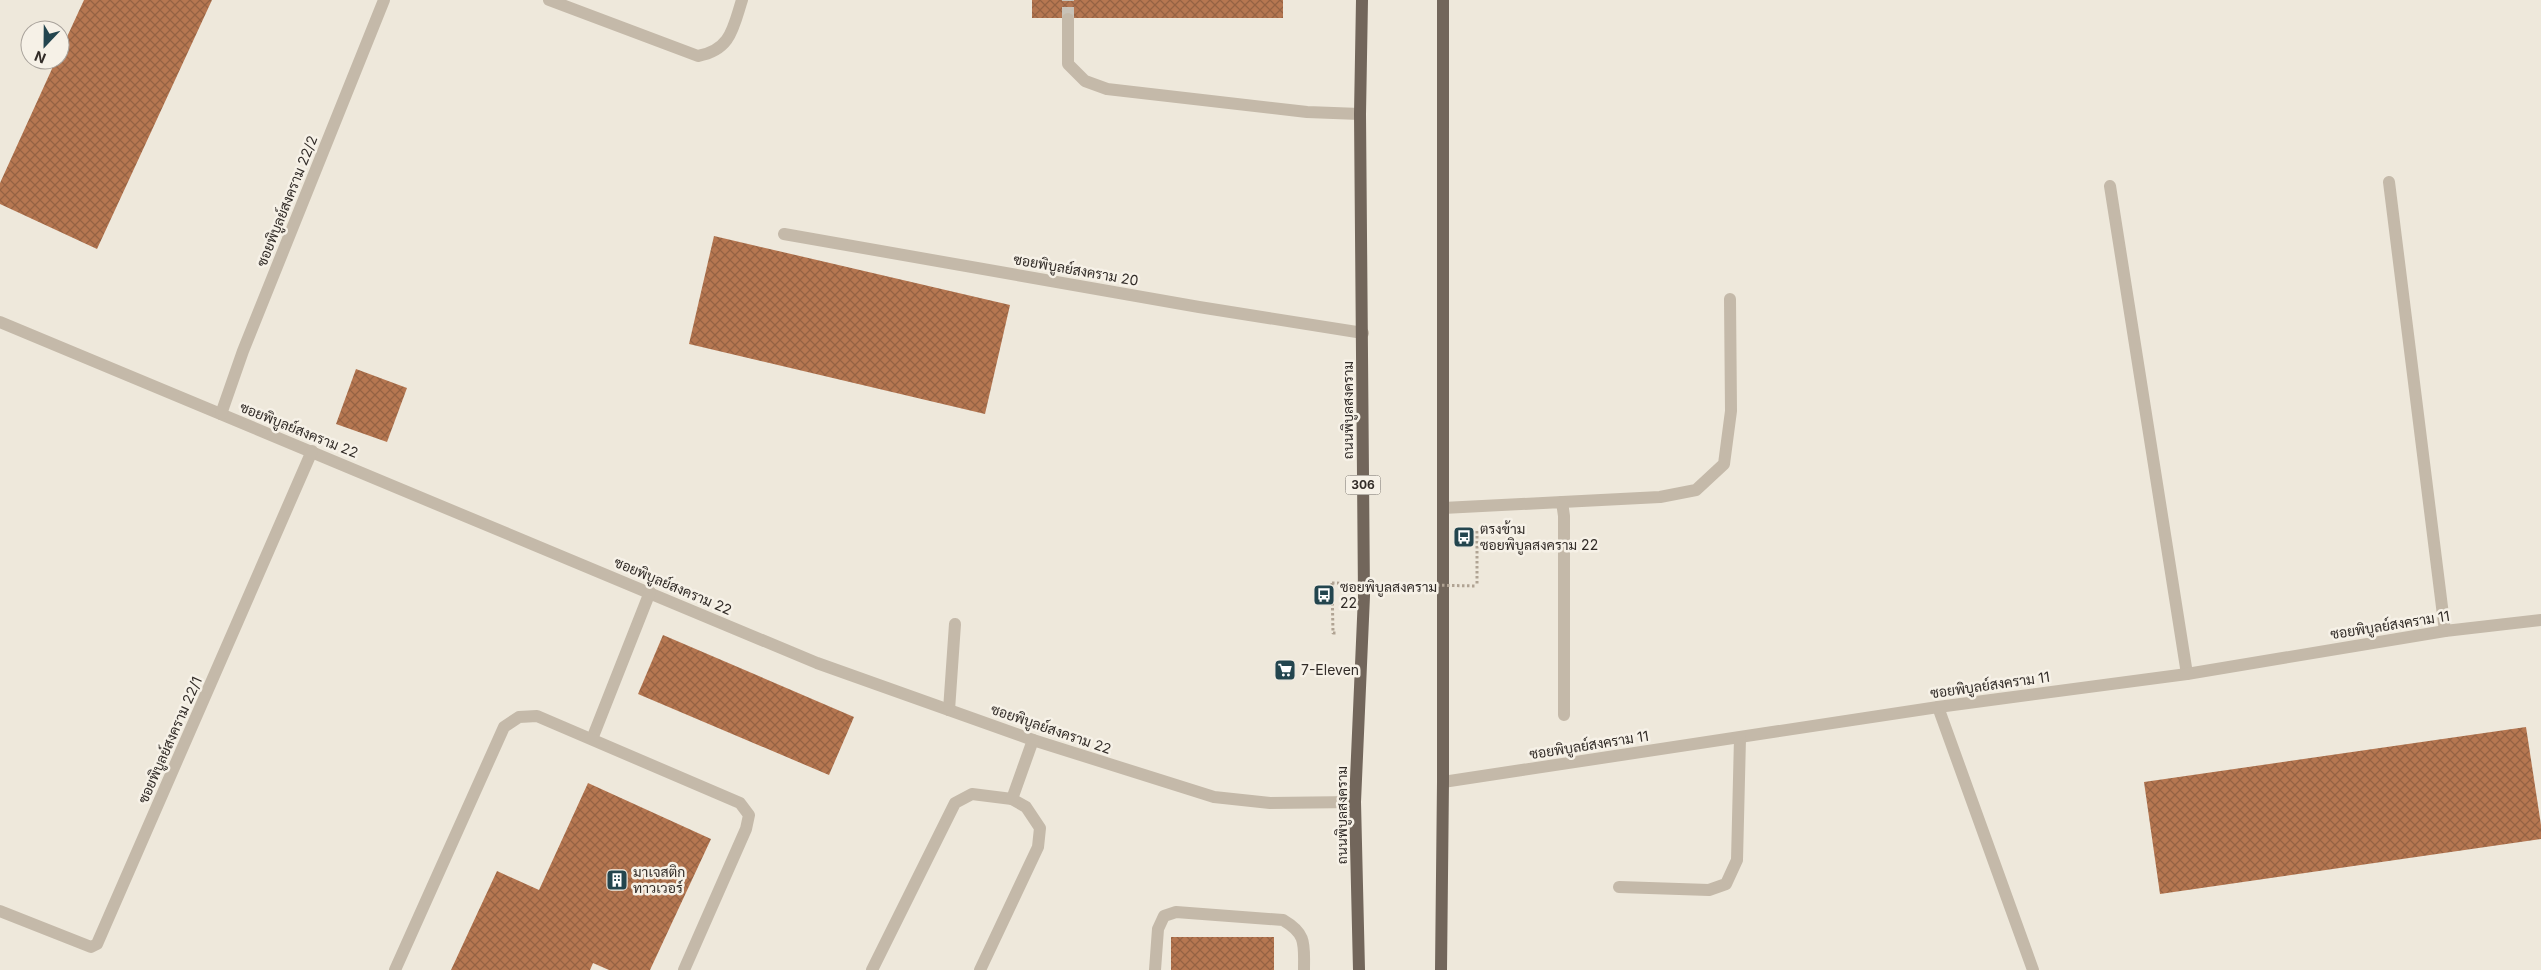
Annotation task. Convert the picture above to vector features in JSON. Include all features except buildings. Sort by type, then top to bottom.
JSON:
[{"type":"main road","name":"ถนนพิบูลสงคราม","points":[[1359,970],[1355,802],[1363,634],[1363,333],[1360,114],[1362,0]]},
{"type":"main road","points":[[1441,970],[1444,782],[1443,0]]},
{"type":"street","name":"ซอยพิบูลย์สงคราม 22/2","points":[[221,414],[242,351],[384,0]]},
{"type":"street","points":[[549,0],[698,56],[712,53],[726,43],[742,0]]},
{"type":"street","points":[[1068,19],[1068,64],[1085,81],[1107,89],[1307,112],[1360,114]]},
{"type":"street","points":[[2389,182],[2444,631]]},
{"type":"street","points":[[2110,186],[2187,674]]},
{"type":"street","name":"ซอยพิบูลย์สงคราม 20","points":[[784,234],[1199,307],[1363,333]]},
{"type":"street","points":[[1444,508],[1660,497],[1696,490],[1724,464],[1731,411],[1730,299]]},
{"type":"street","name":"ซอยพิบูลย์สงคราม 22","points":[[0,322],[817,663],[949,710],[1034,740],[1214,797],[1270,803],[1355,802]]},
{"type":"street","name":"ซอยพิบูลย์สงคราม 22/1","points":[[0,911],[91,947],[97,944],[312,451]]},
{"type":"street","points":[[1562,502],[1564,516],[1564,715]]},
{"type":"street","points":[[592,739],[650,592]]},
{"type":"street","name":"ซอยพิบูลย์สงคราม 11","points":[[1444,782],[1938,707],[2187,674],[2444,631],[2541,620]]},
{"type":"street","points":[[949,710],[955,624]]},
{"type":"street","points":[[1938,707],[2033,970]]},
{"type":"street","points":[[395,970],[504,727],[519,717],[537,716],[740,803],[749,815],[746,829],[684,970]]},
{"type":"street","points":[[1620,887],[1709,890],[1726,884],[1737,860],[1740,738]]},
{"type":"street","points":[[1012,799],[1034,740]]},
{"type":"street","points":[[872,970],[955,803],[972,794],[1012,799],[1026,807],[1040,828],[1038,847],[980,970]]},
{"type":"street","points":[[1155,970],[1158,929],[1164,916],[1176,912],[1283,920],[1297,928],[1304,943],[1304,970]]},
{"type":"path","points":[[1332,633],[1332,584],[1477,586],[1477,529]]},
{"type":"tunnel","points":[[1068,0],[1068,19]]},
{"type":"place","name":"ตรงข้าม ซอยพิบูลสงคราม 22","points":[[1464,537]]},
{"type":"place","name":"ซอยพิบูลสงคราม 22","points":[[1324,595]]},
{"type":"place","name":"7-Eleven","points":[[1285,670]]},
{"type":"place","name":"มาเจสติก ทาวเวอร์","points":[[617,880]]}]
